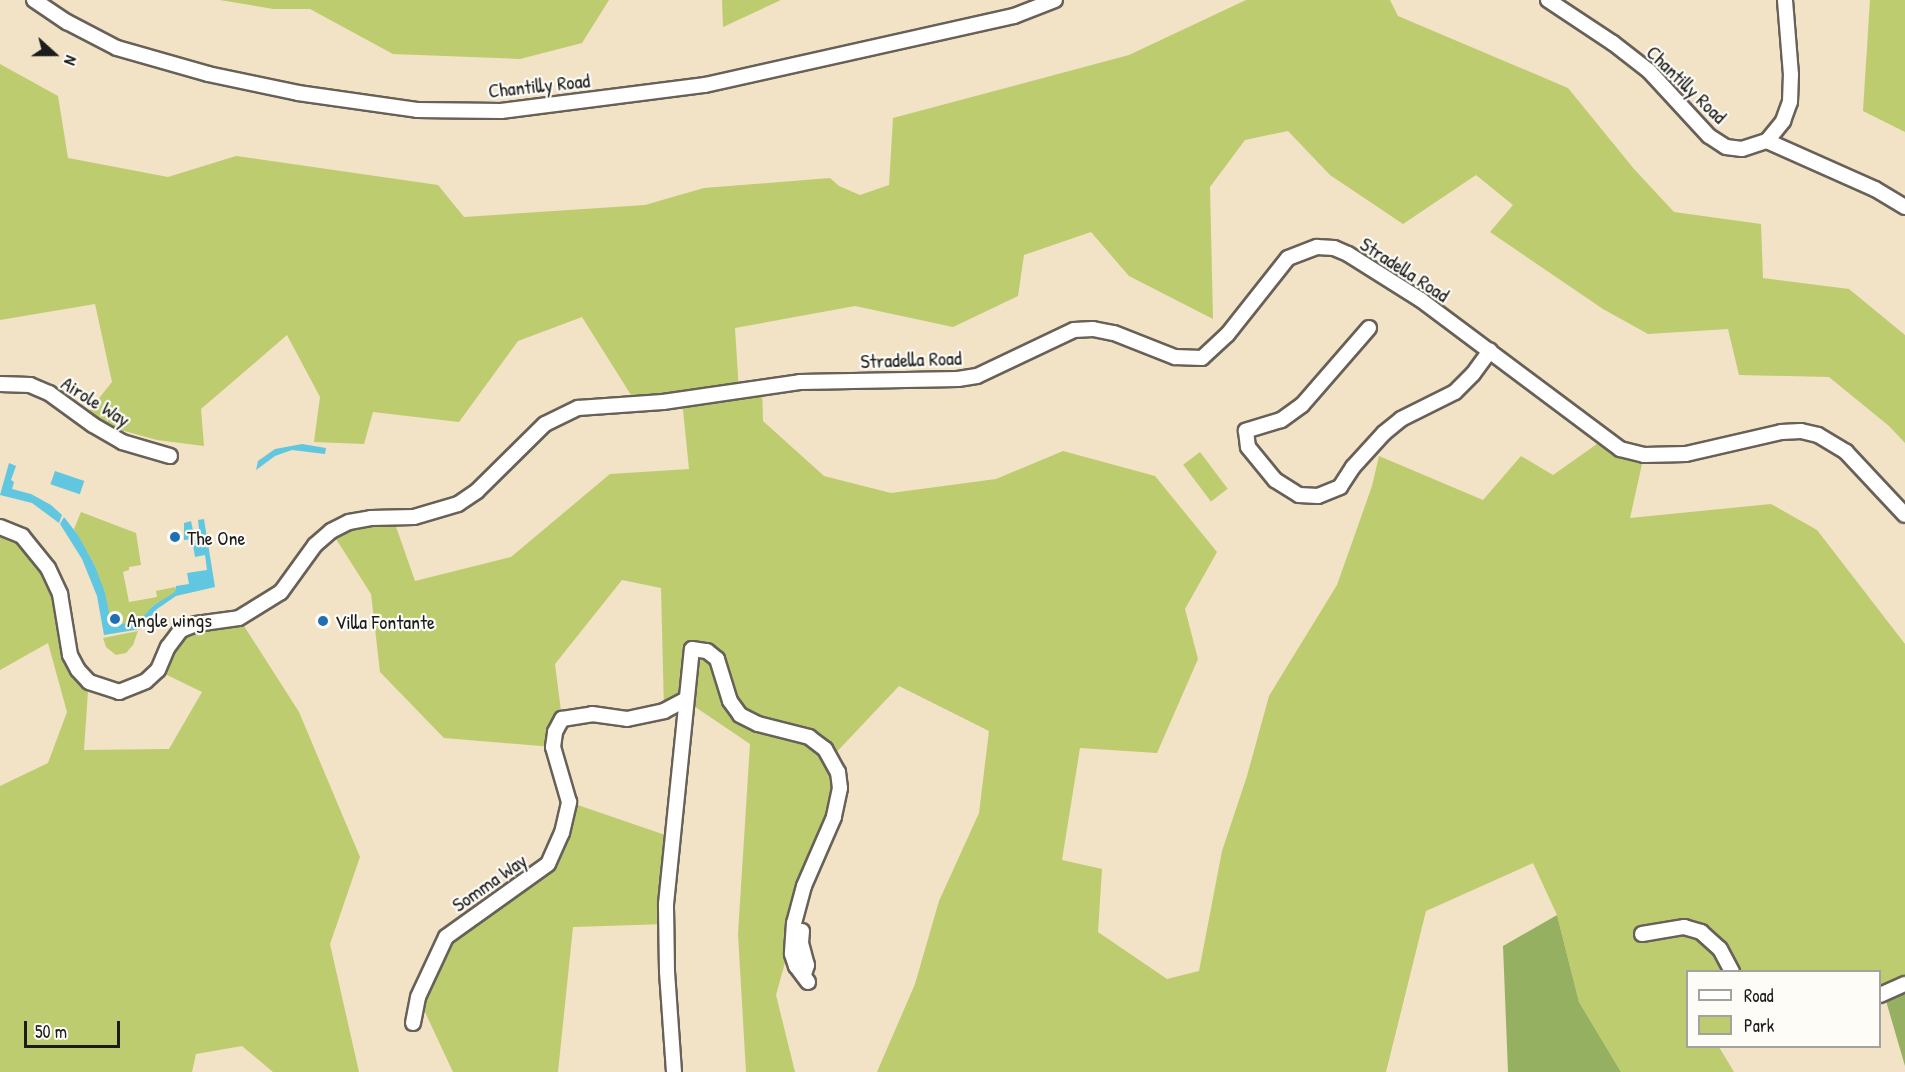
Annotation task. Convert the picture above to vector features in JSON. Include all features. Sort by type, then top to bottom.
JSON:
[{"type":"street","name":"Chantilly Road","points":[[34,0],[68,22],[117,48],[208,74],[298,93],[417,110],[501,111],[705,85],[1014,16],[1055,0]]},
{"type":"street","name":"Chantilly Road","points":[[1548,0],[1614,43],[1649,71],[1709,136],[1726,147],[1742,150],[1767,141]]},
{"type":"street","points":[[1785,0],[1791,75],[1790,102],[1783,121],[1767,141],[1875,189],[1905,207]]},
{"type":"street","name":"Stradella Road","points":[[0,527],[22,536],[48,568],[60,594],[70,655],[78,670],[89,681],[119,692],[146,681],[158,670],[168,647],[181,630],[196,624],[239,618],[281,592],[315,545],[331,531],[349,522],[371,518],[414,517],[458,504],[477,491],[544,424],[578,408],[663,402],[800,382],[958,379],[977,376],[1074,330],[1093,329],[1114,333],[1175,357],[1202,358],[1227,335],[1288,258],[1317,246],[1334,248],[1348,254],[1421,300],[1620,449],[1644,455],[1686,454],[1781,432],[1801,431],[1818,435],[1846,452],[1905,515]]},
{"type":"street","points":[[1369,328],[1302,405],[1281,420],[1246,431],[1248,447],[1275,480],[1299,495],[1318,496],[1340,487],[1353,467],[1384,433],[1401,419],[1455,392],[1473,374],[1490,351]]},
{"type":"street","name":"Airole Way","points":[[0,384],[30,385],[49,393],[93,425],[122,442],[170,456]]},
{"type":"street","points":[[674,1072],[667,971],[666,904],[692,649],[707,651],[717,659],[730,700],[740,716],[758,724],[809,737],[825,749],[838,772],[840,788],[834,817],[804,886],[799,912],[794,922],[792,954],[796,966],[806,978]]},
{"type":"street","name":"Somma Way","points":[[413,1023],[418,997],[446,937],[548,864],[562,833],[569,802],[553,747],[555,732],[562,719],[592,714],[627,719],[664,711],[685,700]]},
{"type":"street","points":[[1642,934],[1684,927],[1701,932],[1720,949],[1731,970]]},
{"type":"street","points":[[1881,995],[1905,984]]},
{"type":"green space","points":[[220,0],[609,0],[582,43],[520,59],[393,54],[310,9],[273,9]]},
{"type":"green space","points":[[722,0],[781,0],[723,27]]},
{"type":"green space","points":[[1246,0],[1390,0],[1398,16],[1568,88],[1634,169],[1674,212],[1761,224],[1763,278],[1849,289],[1905,335],[1905,443],[1889,426],[1829,377],[1739,375],[1728,329],[1648,334],[1603,309],[1490,232],[1513,205],[1476,175],[1403,224],[1330,175],[1288,131],[1245,140],[1210,187],[1213,319],[1129,276],[1091,232],[1024,255],[1018,296],[953,327],[855,306],[735,328],[739,392],[762,388],[763,421],[824,476],[891,493],[996,479],[1063,451],[1155,476],[1217,552],[1185,609],[1198,659],[1157,753],[1080,748],[1062,860],[1102,869],[1098,932],[1167,979],[1199,971],[1222,851],[1247,776],[1269,696],[1337,585],[1372,486],[1379,456],[1483,500],[1521,456],[1553,475],[1604,439],[1644,455],[1630,518],[1771,504],[1817,530],[1905,644],[1905,995],[1881,995],[1881,970],[1686,970],[1686,1048],[1720,1048],[1734,1072],[1621,1072],[1579,1002],[1557,915],[1533,863],[1426,911],[1386,1072],[877,1072],[915,984],[939,901],[979,813],[989,731],[899,686],[830,759],[840,788],[799,912],[776,995],[795,1072],[746,1072],[738,934],[750,744],[685,700],[664,711],[661,588],[622,580],[555,664],[562,719],[553,747],[444,738],[380,672],[371,594],[331,531],[393,518],[415,581],[511,557],[610,474],[689,469],[682,400],[636,403],[582,317],[518,341],[459,422],[373,412],[364,444],[314,442],[320,397],[287,335],[201,409],[204,446],[157,440],[110,427],[88,412],[112,382],[95,304],[0,320],[0,64],[58,96],[68,158],[168,177],[236,156],[438,185],[464,217],[645,205],[704,188],[830,178],[839,186],[860,195],[889,185],[893,118],[1129,55]]},
{"type":"green space","points":[[1870,0],[1905,0],[1905,132],[1863,111]]},
{"type":"green space","points":[[1200,452],[1228,489],[1211,501],[1183,465]]},
{"type":"green space","points":[[81,512],[136,533],[141,565],[129,567],[129,570],[123,572],[129,602],[157,597],[156,591],[175,587],[176,592],[154,605],[141,620],[122,624],[120,613],[110,615],[95,566],[74,529]]},
{"type":"green space","points":[[0,534],[18,541],[35,560],[53,594],[63,656],[70,673],[88,691],[84,750],[169,749],[202,692],[165,674],[181,630],[239,618],[299,712],[360,857],[330,944],[359,1072],[273,1072],[242,1046],[196,1054],[192,1072],[0,1072],[0,786],[48,763],[67,712],[48,643],[0,670]]},
{"type":"green space","points":[[138,631],[133,645],[126,653],[116,655],[106,647],[103,638]]},
{"type":"green space","points":[[569,802],[671,837],[667,924],[573,927],[558,1072],[453,1072],[418,997],[446,937],[548,864]]},
{"type":"green space","points":[[1557,915],[1579,1002],[1621,1072],[1508,1072],[1503,946]]},
{"type":"green space","points":[[1884,994],[1905,995],[1905,1066]]},
{"type":"water","points":[[302,444],[326,448],[325,454],[292,450],[275,456],[256,470],[258,461],[275,449]]},
{"type":"water","points":[[9,463],[16,466],[11,480],[14,482],[12,489],[31,494],[51,505],[62,515],[59,523],[32,503],[0,495]]},
{"type":"water","points":[[55,471],[84,481],[80,494],[50,484]]},
{"type":"water","points":[[64,517],[78,535],[95,566],[105,593],[112,626],[140,620],[154,605],[175,592],[176,586],[189,584],[187,573],[207,570],[205,555],[195,557],[192,539],[184,540],[184,523],[191,521],[195,540],[200,539],[198,520],[204,519],[215,587],[176,596],[157,609],[141,629],[104,635],[97,596],[82,559],[60,524]]},
{"type":"place","name":"The One","points":[[175,537]]},
{"type":"place","name":"Angle wings","points":[[115,619]]},
{"type":"place","name":"Villa Fontante","points":[[323,621]]}]
